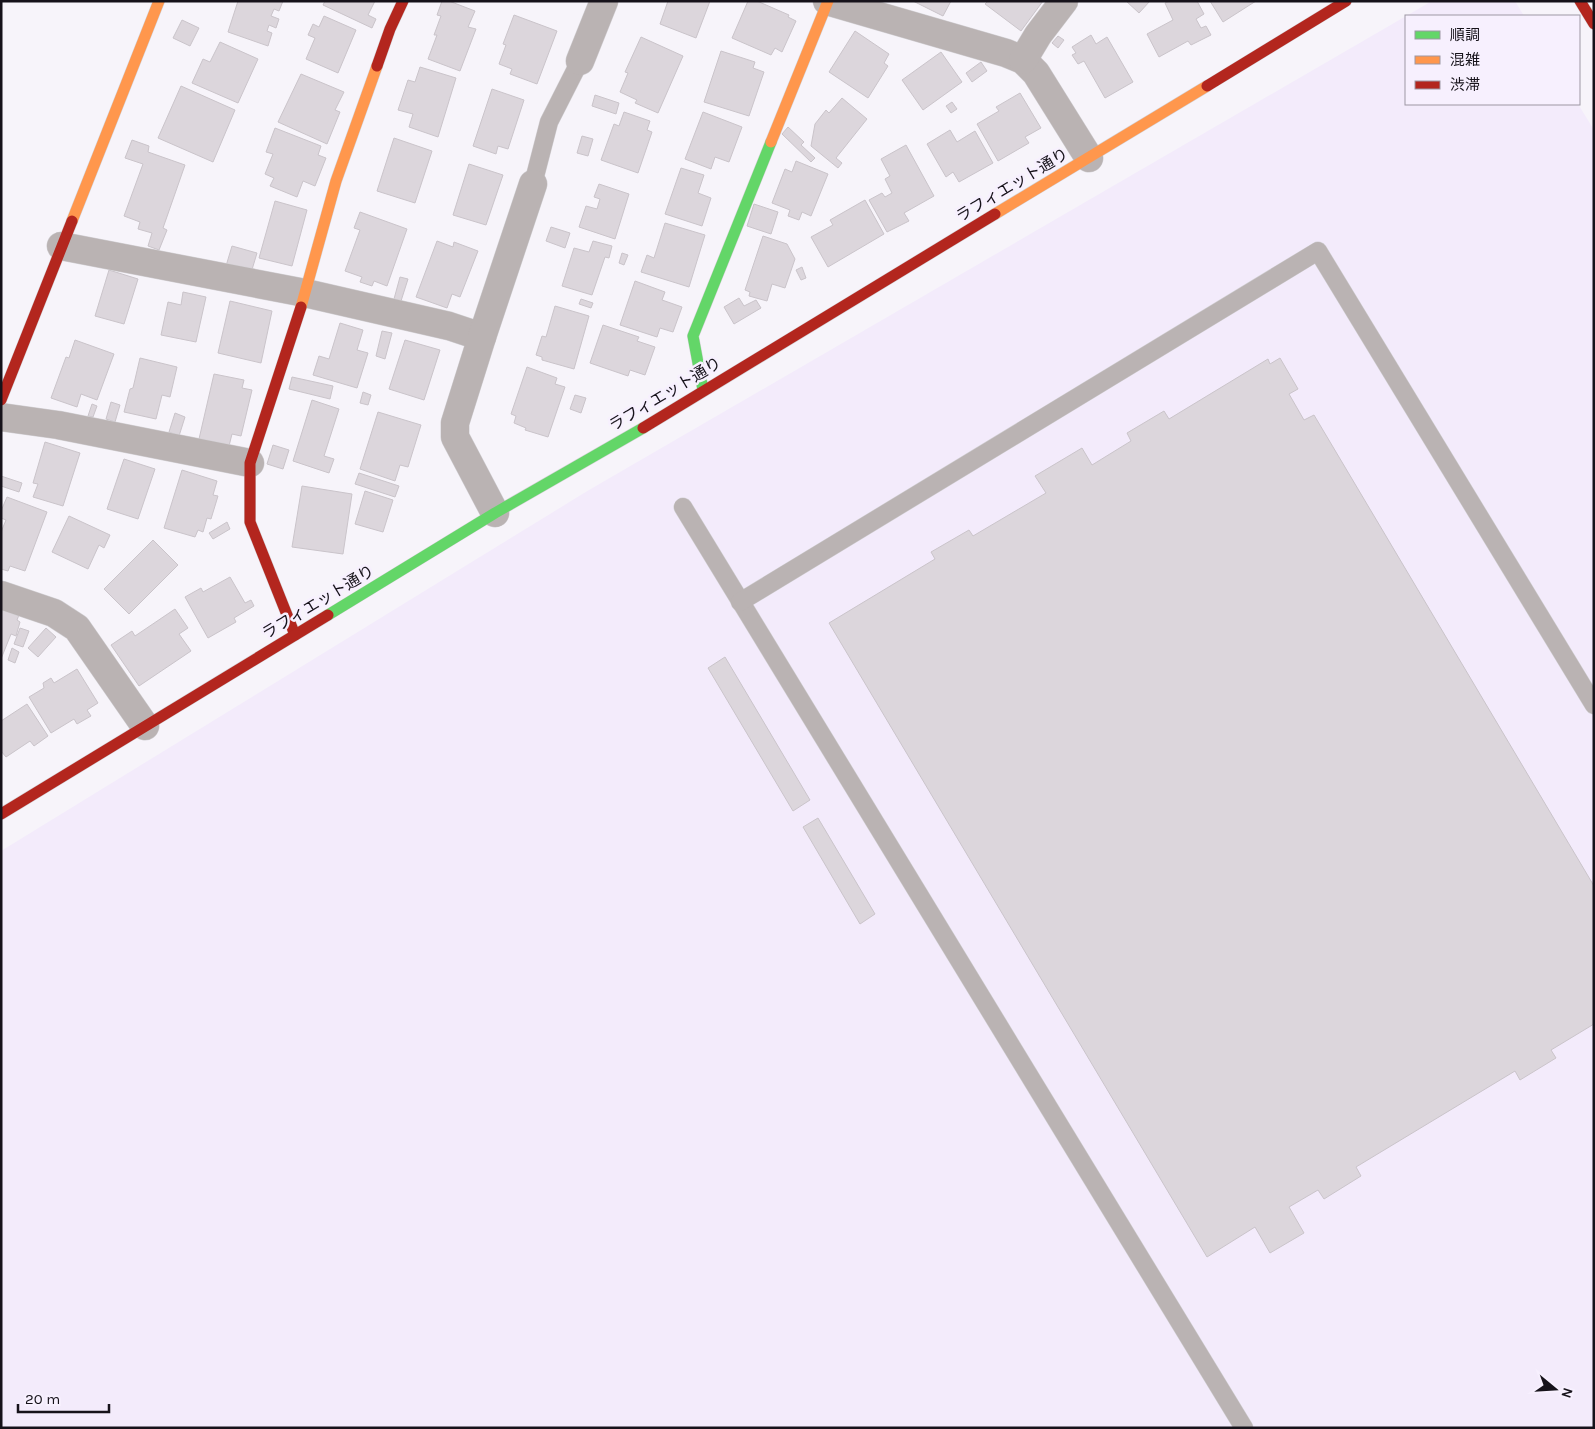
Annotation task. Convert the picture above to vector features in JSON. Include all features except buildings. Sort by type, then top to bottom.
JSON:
[{"type":"street","points":[[295,634],[250,522],[250,464],[305,294],[336,181],[390,29],[403,1]]},
{"type":"street","points":[[580,62],[604,1]]},
{"type":"street","points":[[703,390],[693,336],[828,1],[1006,53],[1023,60],[1036,73],[1089,158]]},
{"type":"street","points":[[1023,60],[1038,35],[1064,1]]},
{"type":"street","name":"ラフィエット通り","points":[[1,814],[495,513],[638,431],[1346,1]]},
{"type":"street","points":[[1580,1],[1594,24]]},
{"type":"street","points":[[1,400],[157,2]]},
{"type":"street","points":[[495,513],[455,437],[455,423],[534,184]]},
{"type":"street","points":[[61,246],[305,294],[450,326],[482,337]]},
{"type":"street","points":[[1,417],[58,425],[250,464]]},
{"type":"street","points":[[1,595],[54,613],[77,628],[145,726]]},
{"type":"lane","points":[[534,184],[549,122],[580,62]]},
{"type":"lane","points":[[740,602],[1318,251],[1594,705]]},
{"type":"lane","points":[[683,508],[1244,1428]]},
{"type":"shaded area","points":[[1432,1],[1515,1],[1523,15],[1408,15]]},
{"type":"shaded area","points":[[1405,17],[1405,105],[1579,105],[1594,130],[1594,1428],[1,1428],[1,851],[589,490]]},
{"type":"traffic: fast","points":[[703,390],[693,336],[771,142]]},
{"type":"traffic: fast","points":[[328,615],[495,513],[643,428]]},
{"type":"traffic: slow","points":[[72,221],[159,1]]},
{"type":"traffic: slow","points":[[771,142],[828,1]]},
{"type":"traffic: slow","points":[[301,307],[336,181],[377,66]]},
{"type":"traffic: slow","points":[[995,214],[1207,86]]},
{"type":"traffic: jam","points":[[377,66],[390,29],[403,1]]},
{"type":"traffic: jam","points":[[1207,86],[1346,1]]},
{"type":"traffic: jam","points":[[1580,1],[1594,24]]},
{"type":"traffic: jam","points":[[643,428],[995,214]]},
{"type":"traffic: jam","points":[[1,400],[72,221]]},
{"type":"traffic: jam","points":[[295,635],[250,522],[250,463],[301,307]]},
{"type":"traffic: jam","points":[[1,814],[328,615]]}]
